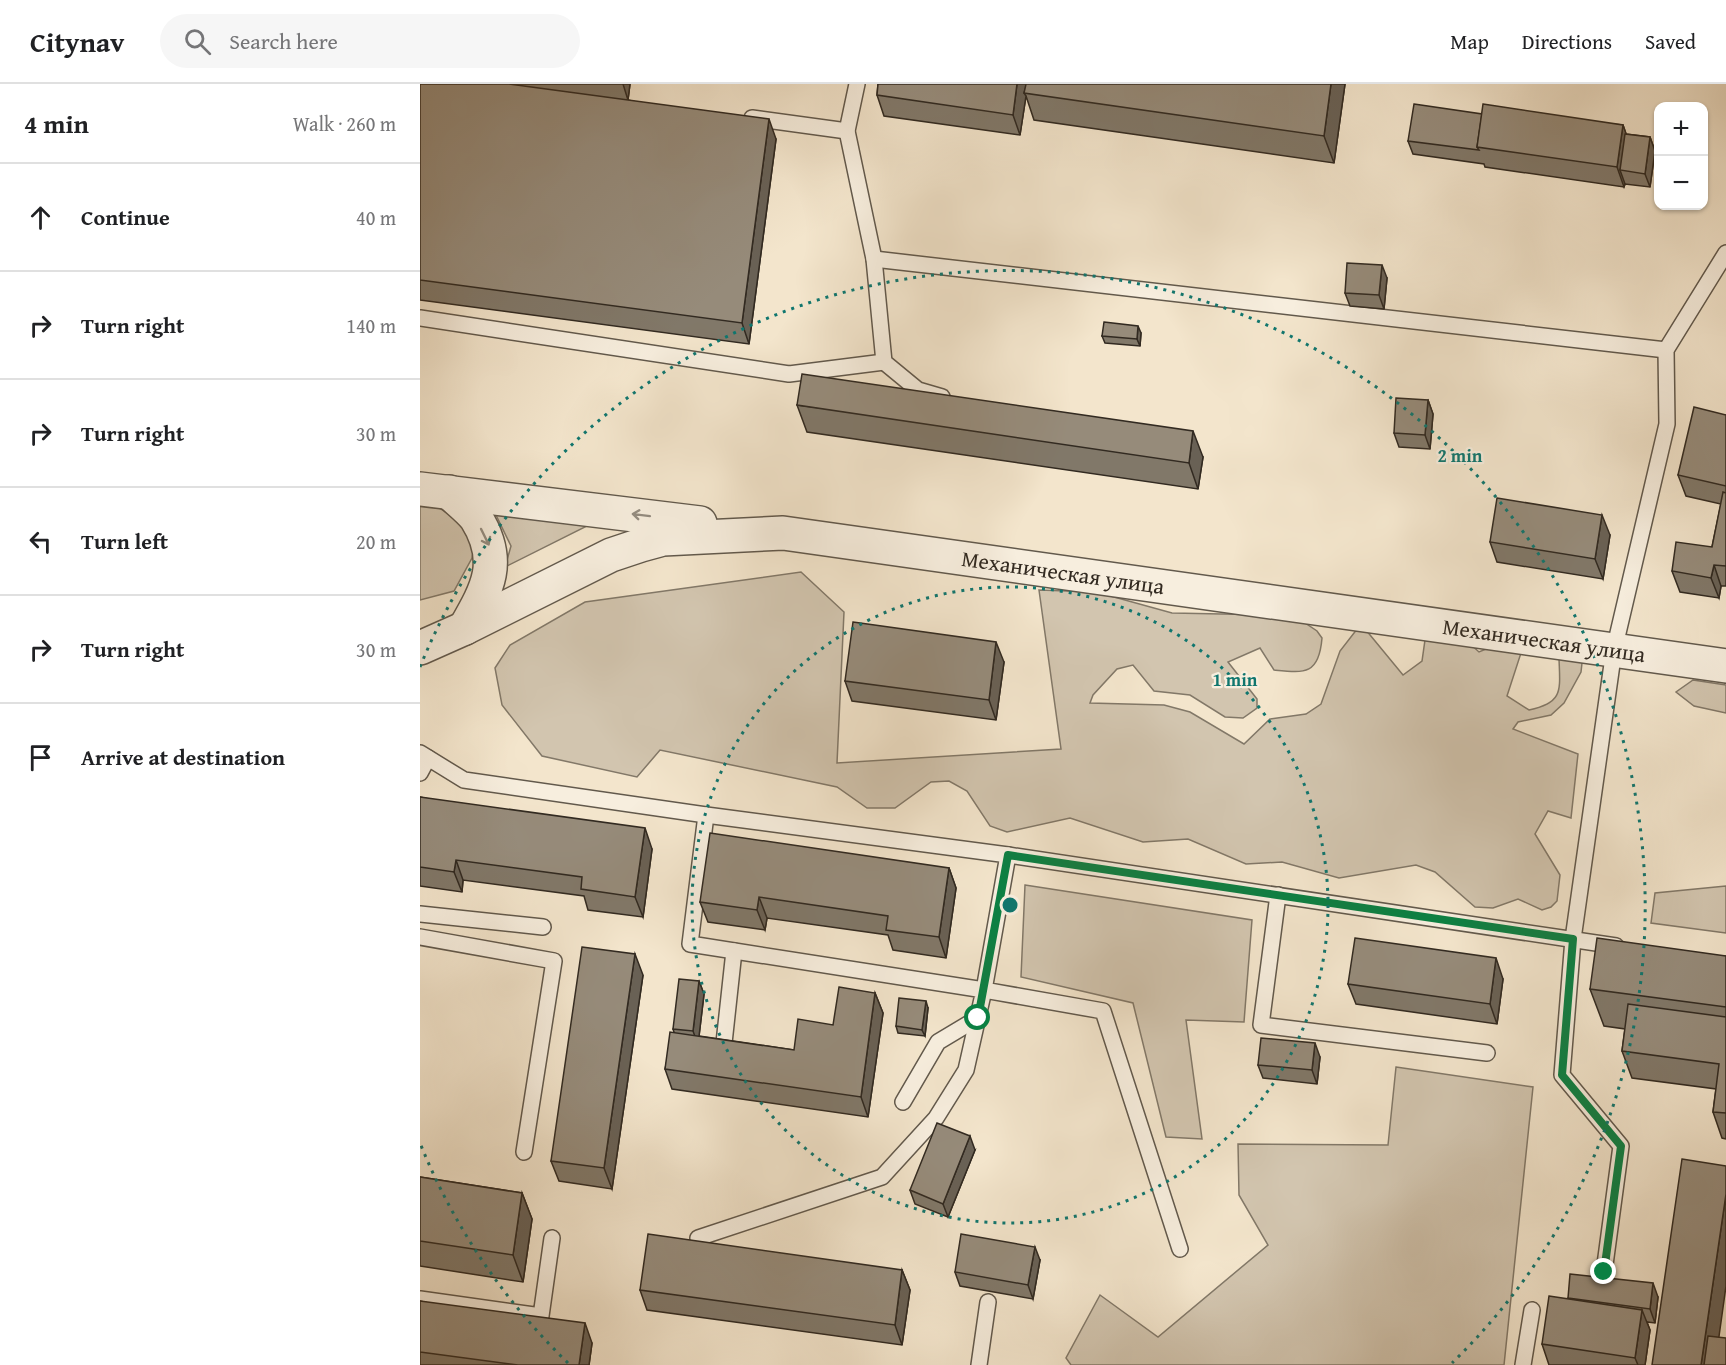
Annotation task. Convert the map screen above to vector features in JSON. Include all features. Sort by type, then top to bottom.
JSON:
[{"type":"street","points":[[434,490],[783,533]]},
{"type":"street","points":[[434,490],[475,517],[490,547],[490,576],[482,598],[465,628]]},
{"type":"street","name":"Механическая улица","points":[[420,648],[611,555],[641,545],[663,539],[783,533],[1726,666]]},
{"type":"lane","points":[[857,84],[847,131],[873,259],[884,362],[918,390],[960,403]]},
{"type":"lane","points":[[735,116],[847,131]]},
{"type":"lane","points":[[1604,1272],[1621,1146],[1562,1075],[1573,939],[1614,650],[1666,424],[1666,350],[1726,254]]},
{"type":"lane","points":[[873,259],[1666,350]]},
{"type":"lane","points":[[420,318],[789,374],[884,362]]},
{"type":"lane","points":[[420,773],[424,755],[464,780],[1008,855],[1632,948]]},
{"type":"lane","points":[[706,815],[690,944],[1103,1011],[1180,1248]]},
{"type":"lane","points":[[698,1238],[882,1177],[936,1118],[966,1070],[984,990],[1008,855]]},
{"type":"lane","points":[[1278,895],[1262,1025],[1488,1053]]},
{"type":"lane","points":[[420,914],[543,927]]},
{"type":"lane","points":[[420,937],[554,961],[524,1152]]},
{"type":"lane","points":[[724,1043],[734,951]]},
{"type":"lane","points":[[903,1102],[938,1042],[978,1018]]},
{"type":"lane","points":[[420,1299],[541,1316],[552,1238]]},
{"type":"lane","points":[[979,1365],[988,1302]]},
{"type":"lane","points":[[1523,1365],[1532,1310]]},
{"type":"shaded area","points":[[420,501],[443,510],[475,540],[472,558],[454,591],[420,600]]},
{"type":"shaded area","points":[[495,513],[589,525],[505,567],[511,546]]},
{"type":"shaded area","points":[[801,572],[844,612],[837,763],[1061,749],[1039,590],[1096,592],[1172,613],[1276,615],[1302,621],[1317,631],[1322,638],[1318,659],[1308,669],[1302,671],[1274,670],[1260,648],[1228,662],[1257,699],[1257,708],[1243,718],[1225,717],[1190,695],[1154,691],[1133,665],[1117,669],[1093,695],[1090,703],[1164,705],[1190,712],[1244,744],[1270,719],[1306,714],[1321,704],[1340,651],[1361,624],[1403,675],[1422,661],[1427,626],[1439,616],[1479,652],[1511,639],[1521,653],[1507,696],[1529,710],[1554,699],[1558,693],[1560,679],[1559,658],[1572,649],[1582,663],[1581,672],[1564,703],[1551,715],[1518,722],[1513,729],[1578,754],[1571,818],[1548,811],[1535,834],[1560,875],[1557,901],[1551,907],[1542,910],[1518,899],[1493,908],[1475,907],[1435,872],[1416,865],[1339,878],[1282,862],[1246,864],[1188,839],[1143,842],[1070,818],[1007,832],[990,826],[967,791],[949,781],[931,782],[895,808],[867,808],[837,787],[660,750],[637,777],[542,756],[502,705],[495,668],[510,645],[585,602]]},
{"type":"shaded area","points":[[1693,680],[1726,685],[1726,713],[1694,706],[1676,692]]},
{"type":"shaded area","points":[[1025,885],[1252,920],[1244,1022],[1186,1020],[1202,1139],[1166,1137],[1133,1003],[1021,977]]},
{"type":"shaded area","points":[[1726,886],[1726,933],[1651,923],[1655,893]]},
{"type":"shaded area","points":[[1396,1067],[1533,1087],[1504,1365],[1071,1365],[1066,1358],[1100,1295],[1158,1337],[1268,1245],[1239,1195],[1238,1144],[1388,1145]]},
{"type":"building","points":[[420,84],[509,84],[769,119],[742,323],[420,280]]},
{"type":"building","points":[[878,84],[1017,84],[1013,115],[877,95]]},
{"type":"building","points":[[1026,84],[1331,84],[1324,136],[1024,93]]},
{"type":"building","points":[[1414,104],[1482,114],[1477,147],[1479,150],[1408,141]]},
{"type":"building","points":[[1483,104],[1623,125],[1617,167],[1477,147]]},
{"type":"building","points":[[1625,134],[1650,137],[1645,174],[1620,170]]},
{"type":"building","points":[[1347,263],[1382,265],[1379,295],[1345,293]]},
{"type":"building","points":[[1104,322],[1138,326],[1137,339],[1102,336]]},
{"type":"building","points":[[802,374],[1193,431],[1189,463],[797,405]]},
{"type":"building","points":[[1396,398],[1428,400],[1425,435],[1394,433]]},
{"type":"building","points":[[1694,407],[1726,415],[1726,486],[1678,475]]},
{"type":"building","points":[[1723,492],[1726,493],[1726,566],[1714,565],[1711,578],[1672,571],[1676,542],[1712,547]]},
{"type":"building","points":[[1497,498],[1602,515],[1595,559],[1490,542]]},
{"type":"building","points":[[853,622],[996,642],[989,700],[845,681]]},
{"type":"building","points":[[420,797],[645,828],[635,897],[581,889],[582,877],[456,860],[454,872],[420,867]]},
{"type":"building","points":[[710,833],[949,868],[939,937],[886,930],[888,916],[759,897],[757,910],[700,902]]},
{"type":"building","points":[[1355,938],[1496,958],[1490,1004],[1348,984]]},
{"type":"building","points":[[1597,938],[1726,956],[1726,1007],[1590,989]]},
{"type":"building","points":[[582,947],[635,954],[604,1168],[551,1161]]},
{"type":"building","points":[[679,979],[699,981],[693,1031],[673,1029]]},
{"type":"building","points":[[839,987],[875,993],[861,1097],[665,1069],[670,1032],[794,1050],[798,1019],[833,1025]]},
{"type":"building","points":[[899,998],[926,1001],[922,1030],[896,1026]]},
{"type":"building","points":[[1628,1004],[1726,1017],[1726,1113],[1713,1112],[1719,1064],[1622,1051]]},
{"type":"building","points":[[1261,1038],[1315,1043],[1312,1070],[1258,1065]]},
{"type":"building","points":[[937,1123],[970,1136],[943,1204],[910,1190]]},
{"type":"building","points":[[1682,1159],[1726,1166],[1726,1194],[1701,1365],[1652,1365]]},
{"type":"building","points":[[420,1177],[522,1193],[513,1255],[420,1241]]},
{"type":"building","points":[[648,1234],[902,1270],[895,1325],[640,1290]]},
{"type":"building","points":[[961,1234],[1035,1247],[1028,1285],[955,1272]]},
{"type":"building","points":[[1570,1274],[1653,1283],[1650,1309],[1568,1298]]},
{"type":"building","points":[[1549,1296],[1642,1310],[1635,1358],[1542,1344]]},
{"type":"building","points":[[420,1301],[585,1323],[579,1365],[518,1365],[420,1352]]},
{"type":"building","points":[[1708,1336],[1726,1338],[1726,1365],[1704,1365]]},
{"type":"route","points":[[978,1018],[1008,855],[1573,939],[1562,1075],[1621,1146],[1604,1272]]}]
